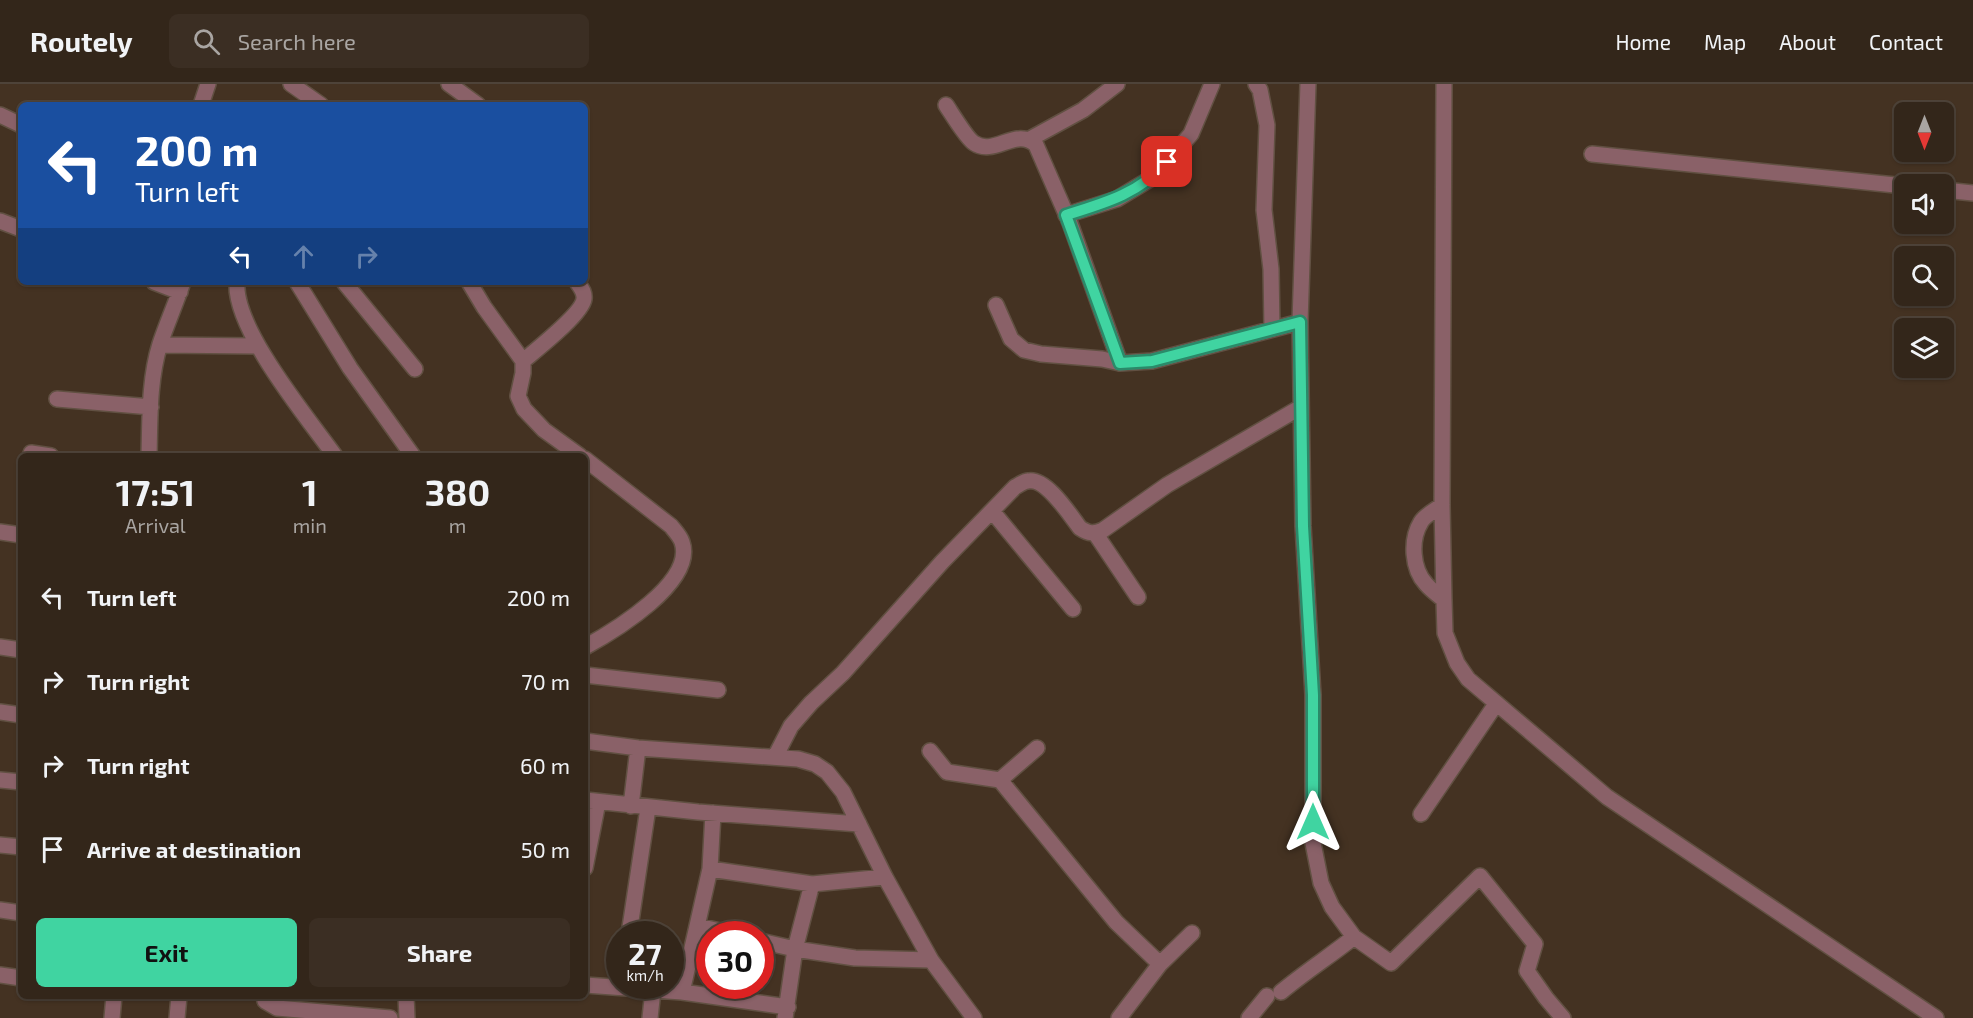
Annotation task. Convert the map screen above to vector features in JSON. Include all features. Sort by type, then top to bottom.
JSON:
[{"type":"street","points":[[202,102],[208,84]]},
{"type":"street","points":[[291,84],[317,102]]},
{"type":"street","points":[[449,84],[474,102]]},
{"type":"street","points":[[1030,139],[1083,110],[1117,84]]},
{"type":"street","points":[[1066,215],[1117,199],[1155,176],[1191,134],[1212,84]]},
{"type":"street","points":[[1256,84],[1260,90],[1267,125],[1264,210],[1271,269],[1272,329]]},
{"type":"street","points":[[1308,84],[1300,322],[1301,407],[1303,526],[1313,695],[1313,843],[1321,883],[1332,907],[1354,937],[1391,963],[1480,876],[1535,945],[1527,971],[1563,1018]]},
{"type":"street","points":[[1444,84],[1442,505],[1444,600],[1446,633],[1457,663],[1468,679],[1607,797],[1936,1018]]},
{"type":"street","points":[[946,105],[974,143],[984,146],[1024,138],[1030,139],[1036,145],[1066,215],[1120,363]]},
{"type":"street","points":[[0,115],[18,124]]},
{"type":"street","points":[[1592,154],[1894,185]]},
{"type":"street","points":[[1954,191],[1973,193]]},
{"type":"street","points":[[0,221],[18,228]]},
{"type":"street","points":[[237,285],[236,292],[249,332],[333,453]]},
{"type":"street","points":[[299,285],[350,368],[411,453]]},
{"type":"street","points":[[347,285],[415,369]]},
{"type":"street","points":[[471,285],[523,361],[518,396],[524,409],[544,430],[576,453]]},
{"type":"street","points":[[523,361],[574,316],[583,305],[584,291],[579,285]]},
{"type":"street","points":[[149,453],[151,407],[160,345],[182,287]]},
{"type":"street","points":[[996,305],[1011,339],[1024,350],[1120,363],[1152,361],[1300,322]]},
{"type":"street","points":[[160,345],[258,346]]},
{"type":"street","points":[[57,399],[151,407]]},
{"type":"street","points":[[775,757],[791,726],[811,703],[843,673],[942,562],[1015,487],[1028,481],[1036,481],[1046,486],[1080,528],[1087,533],[1095,533],[1103,530],[1167,485],[1301,407]]},
{"type":"street","points":[[588,461],[671,526],[682,540],[684,552],[678,572],[665,590],[616,630],[588,645]]},
{"type":"street","points":[[1442,505],[1421,520],[1415,535],[1414,550],[1416,567],[1425,583],[1444,600]]},
{"type":"street","points":[[992,511],[1073,609]]},
{"type":"street","points":[[0,532],[18,535]]},
{"type":"street","points":[[1095,533],[1138,597]]},
{"type":"street","points":[[0,647],[18,650]]},
{"type":"street","points":[[588,675],[718,690]]},
{"type":"street","points":[[1421,814],[1496,704]]},
{"type":"street","points":[[0,712],[18,715]]},
{"type":"street","points":[[588,741],[638,748],[798,759],[827,772],[843,792],[885,878],[931,960],[974,1018]]},
{"type":"street","points":[[631,806],[638,748]]},
{"type":"street","points":[[1000,780],[1037,748]]},
{"type":"street","points":[[930,751],[947,772],[1000,780],[1116,922],[1160,964]]},
{"type":"street","points":[[0,780],[18,782]]},
{"type":"street","points":[[588,838],[591,801],[648,808],[859,824]]},
{"type":"street","points":[[631,921],[648,808]]},
{"type":"street","points":[[699,921],[710,869],[713,813]]},
{"type":"street","points":[[0,845],[18,847]]},
{"type":"street","points":[[710,869],[812,884],[885,878]]},
{"type":"street","points":[[684,992],[787,1013],[795,949],[812,884]]},
{"type":"street","points":[[0,910],[18,913]]},
{"type":"street","points":[[1119,1018],[1160,964],[1192,933]]},
{"type":"street","points":[[684,984],[696,934]]},
{"type":"street","points":[[1249,1018],[1274,994],[1315,967],[1354,937]]},
{"type":"street","points":[[774,944],[855,958],[931,960]]},
{"type":"street","points":[[0,975],[18,978]]},
{"type":"street","points":[[588,985],[606,986]]},
{"type":"street","points":[[112,1018],[114,999]]},
{"type":"street","points":[[177,1018],[179,999]]},
{"type":"street","points":[[265,999],[277,1008],[390,1018]]},
{"type":"street","points":[[406,999],[407,1018]]},
{"type":"street","points":[[650,1018],[651,999]]},
{"type":"route","points":[[1167,162],[1155,176],[1117,199],[1066,215],[1120,363],[1152,361],[1300,322],[1303,526],[1313,695],[1313,822]]}]
